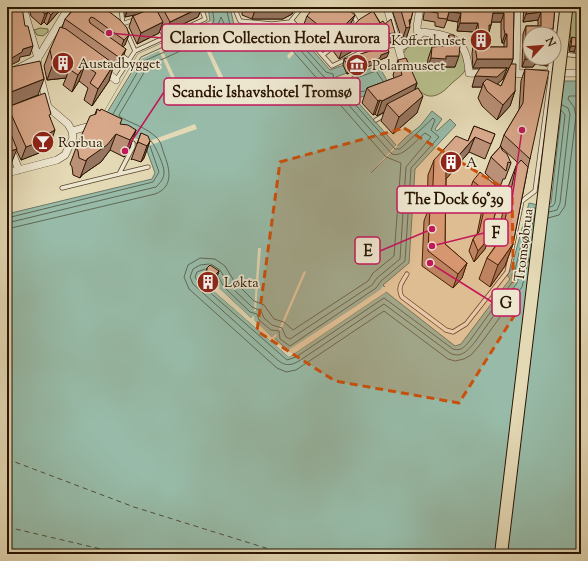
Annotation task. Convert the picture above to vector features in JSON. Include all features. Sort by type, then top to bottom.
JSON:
[{"type":"main road","name":"Tromsøbrua","points":[[501,554],[561,9]]},
{"type":"street","points":[[7,173],[56,160],[65,155],[73,141],[72,131],[68,124],[42,100],[38,58],[22,7]]},
{"type":"street","points":[[7,74],[38,58],[54,34],[55,27],[69,7]]},
{"type":"street","points":[[387,7],[406,74]]},
{"type":"street","points":[[418,35],[417,30],[420,7]]},
{"type":"street","points":[[516,74],[517,7]]},
{"type":"street","points":[[557,26],[561,9]]},
{"type":"street","points":[[398,46],[410,42],[423,32],[449,36],[458,41],[465,53],[469,73],[581,73]]},
{"type":"street","points":[[54,34],[61,38]]},
{"type":"street","points":[[96,64],[117,78]]},
{"type":"street","points":[[552,66],[552,72]]},
{"type":"street","points":[[72,131],[87,125]]},
{"type":"street","points":[[7,140],[19,170]]},
{"type":"lane","points":[[121,7],[122,24],[135,51]]},
{"type":"lane","points":[[117,78],[135,51],[205,19],[201,7]]},
{"type":"lane","points":[[234,7],[237,19],[242,22],[272,24],[289,23],[302,7]]},
{"type":"lane","points":[[348,7],[357,22],[352,28]]},
{"type":"lane","points":[[122,24],[140,18]]},
{"type":"lane","points":[[155,20],[165,37]]},
{"type":"lane","points":[[292,21],[332,66],[374,46],[398,46]]},
{"type":"lane","points":[[323,55],[342,39]]},
{"type":"lane","points":[[117,52],[128,61]]},
{"type":"lane","points":[[562,55],[579,56]]},
{"type":"lane","points":[[407,274],[400,285],[399,292],[402,297],[446,330],[453,332],[466,324],[507,272],[522,202],[535,191],[552,72]]},
{"type":"lane","points":[[376,120],[392,111]]},
{"type":"lane","points":[[119,174],[133,147],[133,143]]},
{"type":"lane","points":[[62,188],[148,166]]},
{"type":"highlighted area","points":[[404,128],[512,193],[514,316],[459,403],[335,381],[257,331],[280,162]]},
{"type":"shaded area","points":[[573,7],[581,7],[581,66],[578,66],[578,53],[574,53],[574,43],[570,43],[571,27],[569,27]]},
{"type":"shaded area","points":[[40,28],[48,29],[48,32],[43,36],[37,35],[34,30]]},
{"type":"shaded area","points":[[431,38],[446,40],[456,45],[462,54],[466,68],[462,75],[441,93],[432,96],[425,95],[419,90],[409,73],[403,54],[408,46]]},
{"type":"water","points":[[208,7],[230,7],[234,25],[292,27],[330,70],[344,65],[347,73],[336,77],[353,96],[355,95],[350,81],[353,75],[377,66],[384,76],[389,88],[355,99],[396,145],[371,173],[406,137],[420,126],[432,111],[442,119],[435,129],[437,131],[450,119],[456,125],[415,169],[409,263],[383,285],[385,287],[289,351],[274,338],[275,334],[272,337],[253,320],[255,317],[251,318],[218,287],[220,286],[214,284],[208,274],[200,274],[200,279],[289,357],[386,292],[455,346],[461,344],[510,279],[507,275],[511,269],[529,203],[538,205],[539,202],[551,203],[561,114],[550,112],[561,81],[581,81],[581,554],[7,554],[7,214],[152,179],[155,173],[146,148],[98,122],[138,54],[210,21]]},
{"type":"pier","points":[[211,21],[213,24],[201,31],[226,83],[234,80],[235,83],[215,92],[214,89],[222,85],[198,32],[162,49],[186,102],[183,103],[159,51],[141,59],[103,120],[144,143],[195,124],[197,129],[145,147],[98,122],[138,54]]},
{"type":"pier","points":[[299,42],[302,45],[289,59],[287,56]]},
{"type":"pier","points":[[396,145],[398,146],[370,173],[371,172]]},
{"type":"pier","points":[[258,248],[261,248],[256,311],[254,311]]},
{"type":"pier","points":[[304,271],[306,272],[281,330],[279,329]]},
{"type":"pier","points":[[204,273],[214,283],[216,282],[220,286],[219,288],[251,318],[253,316],[255,317],[254,320],[272,337],[275,334],[277,335],[274,339],[287,351],[356,306],[382,287],[385,287],[385,289],[357,308],[287,353],[217,289],[216,284],[212,285],[204,276],[202,276],[289,355],[385,290],[386,292],[289,357],[200,279],[200,274]]},
{"type":"building","points":[[7,7],[22,7],[25,26],[28,26],[33,46],[23,49],[22,52],[7,61]]},
{"type":"building","points":[[37,7],[58,7],[51,15],[48,12],[45,14]]},
{"type":"building","points":[[76,7],[103,7],[120,20],[127,28],[129,35],[124,40],[94,18],[91,17],[89,20],[90,23],[126,49],[120,58],[65,19]]},
{"type":"building","points":[[155,7],[163,22],[141,33],[133,16]]},
{"type":"building","points":[[162,7],[201,7],[170,22]]},
{"type":"building","points":[[314,7],[345,7],[355,15],[333,37],[307,16]]},
{"type":"building","points":[[400,7],[414,7],[411,19],[409,20],[410,27],[406,28]]},
{"type":"building","points":[[427,7],[514,7],[513,59],[477,59],[475,46],[476,37],[479,37],[478,23],[460,23],[461,13],[449,12],[447,19],[438,18],[438,13],[426,11]],"holes":[[[493,13],[504,13],[504,29],[505,34],[507,34],[507,47],[490,47],[490,43],[484,42],[485,33],[489,33],[489,25],[491,25]]]},
{"type":"building","points":[[527,7],[555,7],[553,26],[541,26],[541,12],[526,14]]},
{"type":"building","points":[[373,11],[380,23],[383,21],[385,24],[391,19],[395,33],[385,34],[383,30],[371,36],[369,34],[342,50],[336,42],[360,19]]},
{"type":"building","points":[[60,27],[66,29],[114,64],[98,89],[90,83],[96,73],[85,65],[78,75],[69,69],[74,61],[53,64],[50,50]]},
{"type":"building","points":[[449,35],[454,35],[455,44],[460,45],[459,56],[446,56],[446,59],[431,58],[432,47],[445,46],[446,39],[449,38]]},
{"type":"building","points":[[572,37],[576,38],[576,46],[571,46]]},
{"type":"building","points":[[387,46],[389,52],[381,55],[380,58],[349,69],[344,59]]},
{"type":"building","points":[[406,58],[417,83],[382,101],[378,101],[367,88],[402,75],[398,60]]},
{"type":"building","points":[[40,61],[44,79],[11,92],[8,95],[7,68]]},
{"type":"building","points":[[511,64],[516,64],[515,91],[503,105],[487,91],[483,83],[487,79],[501,86]]},
{"type":"building","points":[[480,68],[507,68],[497,77],[475,76]]},
{"type":"building","points":[[525,69],[549,71],[530,159],[504,135],[523,103]]},
{"type":"building","points":[[418,88],[423,96],[399,117],[387,104]]},
{"type":"building","points":[[45,93],[51,114],[49,115],[55,130],[42,137],[43,141],[26,147],[7,105],[13,105]]},
{"type":"building","points":[[97,109],[100,111],[101,109],[122,119],[120,124],[128,125],[136,130],[130,140],[116,134],[107,145],[86,161],[79,158],[76,148],[90,116],[96,114]]},
{"type":"building","points":[[474,126],[495,134],[491,144],[475,137],[446,170],[445,244],[467,263],[458,274],[428,251],[434,160],[456,136],[468,141]]},
{"type":"building","points":[[7,127],[17,149],[7,152]]},
{"type":"building","points":[[141,133],[148,136],[150,141],[147,146],[138,142],[137,144]]},
{"type":"building","points":[[501,146],[511,163],[508,162],[506,171],[491,157]]},
{"type":"building","points":[[521,160],[528,167],[513,244],[498,265],[487,258],[501,239],[516,166]]},
{"type":"building","points":[[480,172],[501,190],[489,238],[478,251],[473,239],[479,232],[488,193],[473,181]]},
{"type":"building","points":[[210,265],[219,271],[215,275],[210,275],[207,272],[207,268]]},
{"type":"ferry route","points":[[7,459],[134,507],[285,554]]},
{"type":"ferry route","points":[[7,527],[128,554]]},
{"type":"place","name":"Clarion Collection Hotel Aurora","points":[[109,33]]},
{"type":"place","name":"Kofferthuset","points":[[481,40]]},
{"type":"place","name":"Austadbygget","points":[[63,63]]},
{"type":"place","name":"Polarmuseet","points":[[357,65]]},
{"type":"place","name":"The Dock 69°39","points":[[522,130]]},
{"type":"place","name":"Rorbua","points":[[43,142]]},
{"type":"place","name":"Scandic Ishavshotel Tromsø","points":[[125,151]]},
{"type":"place","name":"A","points":[[451,162]]},
{"type":"place","name":"E","points":[[432,229]]},
{"type":"place","name":"F","points":[[432,246]]},
{"type":"place","name":"G","points":[[430,263]]},
{"type":"place","name":"Løkta","points":[[208,282]]}]
